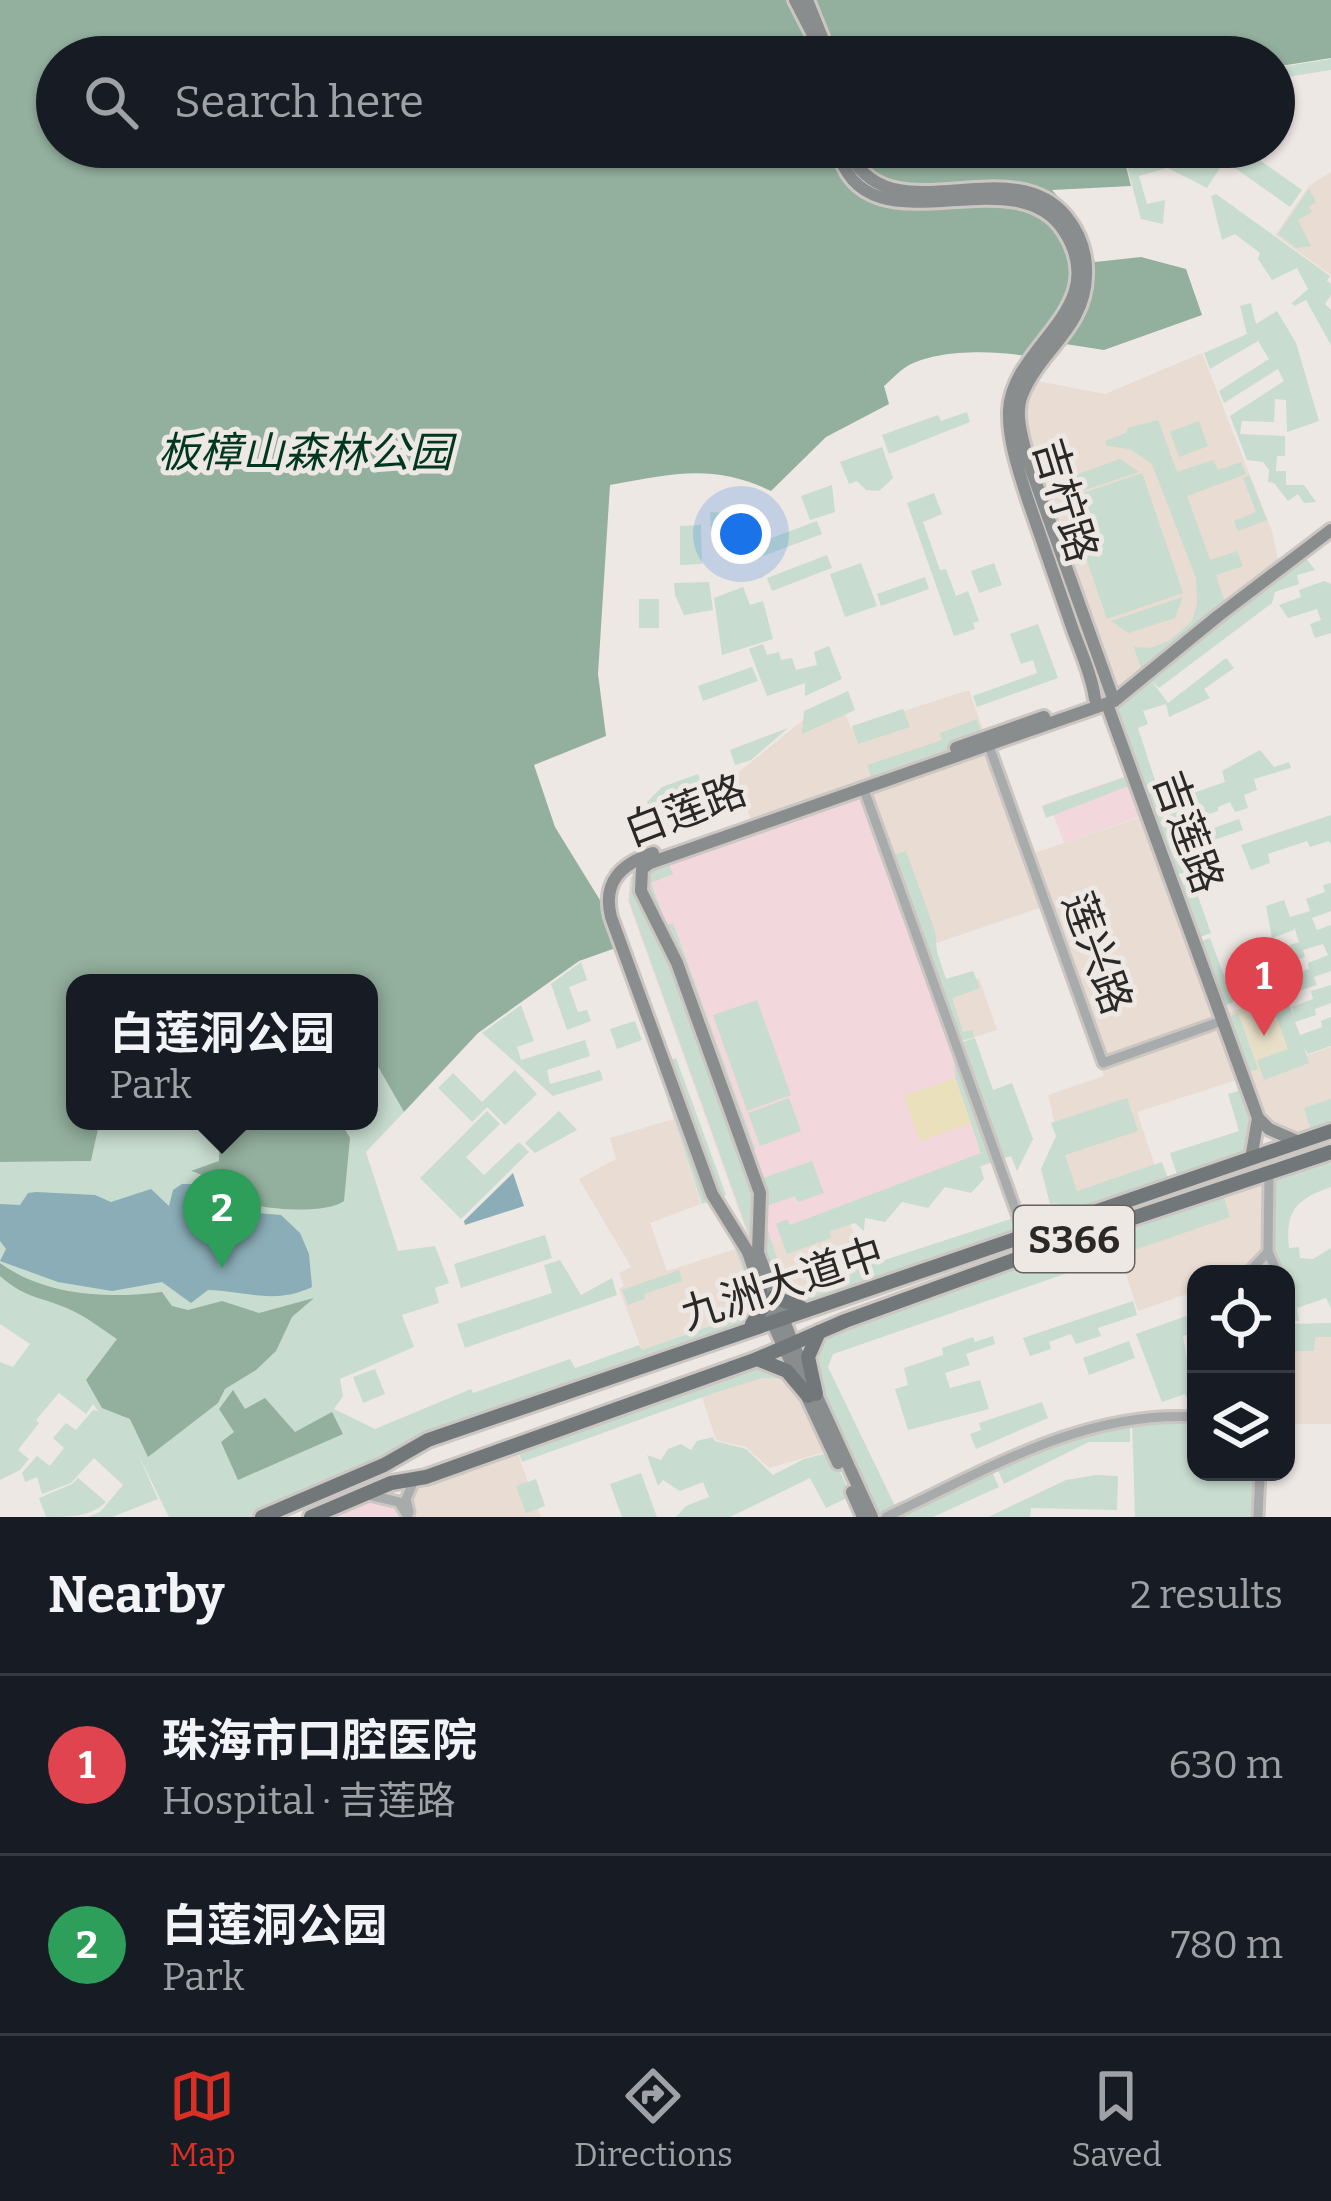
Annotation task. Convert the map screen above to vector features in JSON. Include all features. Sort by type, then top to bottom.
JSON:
[{"type":"main road","points":[[796,0],[813,36]]},
{"type":"main road","points":[[807,0],[822,36]]},
{"type":"main road","name":"吉柠路","points":[[846,168],[851,178],[878,194],[931,203],[1026,200],[1052,216],[1073,248],[1072,301],[1012,387],[1009,424],[1025,490],[1110,697]]},
{"type":"main road","name":"吉柠路","points":[[857,168],[882,185],[915,193],[997,187],[1028,190],[1054,203],[1076,230],[1087,267],[1083,303],[1070,329],[1023,393],[1020,423],[1110,697]]},
{"type":"main road","name":"白莲路","points":[[767,1294],[756,1246],[760,1193],[677,963],[640,891],[640,875],[650,863],[989,746],[1110,697],[1331,530]]},
{"type":"main road","name":"白莲路","points":[[812,1395],[746,1249],[715,1200],[608,907],[613,878],[638,858],[1110,697]]},
{"type":"main road","name":"吉莲路","points":[[1110,697],[1258,1118]]},
{"type":"main road","points":[[1258,1118],[1300,1142]]},
{"type":"main road","points":[[1250,1159],[1258,1118]]},
{"type":"main road","name":"九洲大道中","points":[[262,1517],[384,1465],[428,1440],[1331,1131]]},
{"type":"main road","name":"九洲大道中","points":[[311,1517],[757,1359],[1097,1230],[1331,1152]]},
{"type":"main road","points":[[748,1328],[767,1294],[790,1306],[819,1307]]},
{"type":"main road","points":[[819,1332],[808,1357],[812,1395],[862,1517]]},
{"type":"main road","points":[[757,1359],[787,1371],[812,1395],[872,1517]]},
{"type":"street","name":"莲兴路","points":[[989,746],[1103,1064],[1222,1022]]},
{"type":"street","points":[[863,787],[1025,1235]]},
{"type":"street","points":[[1270,1174],[1268,1252],[1274,1265]]},
{"type":"street","points":[[1256,1265],[1268,1252]]},
{"type":"street","points":[[886,1517],[1057,1437],[1132,1418],[1187,1417]]},
{"type":"street","points":[[409,1517],[406,1499],[415,1478]]},
{"type":"street","points":[[1258,1517],[1259,1481]]},
{"type":"street","points":[[364,1495],[399,1502],[409,1517]]},
{"type":"shaded area","points":[[1331,172],[1331,275],[1275,235],[1309,186]]},
{"type":"shaded area","points":[[1202,353],[1272,531],[1280,569],[1125,691],[1111,692],[1027,458],[1020,408],[1034,376],[1037,381],[1105,394]]},
{"type":"shaded area","points":[[969,690],[986,738],[751,820],[734,776],[807,717],[842,705],[851,728]]},
{"type":"shaded area","points":[[989,746],[1028,855],[1147,815],[1243,1078],[1137,1112],[1163,1190],[1077,1219],[1048,1095],[1104,1076],[1045,906],[922,948],[864,787]]},
{"type":"shaded area","points":[[1132,774],[1147,814],[1064,843],[1049,803]]},
{"type":"shaded area","points":[[864,787],[1000,1160],[753,1250],[628,901],[630,877],[646,864]]},
{"type":"shaded area","points":[[979,978],[997,1030],[957,1043],[939,992]]},
{"type":"shaded area","points":[[1284,993],[1307,1056],[1243,1078],[1220,1016]]},
{"type":"shaded area","points":[[1331,1047],[1331,1131],[1299,1142],[1269,1129],[1243,1078]]},
{"type":"shaded area","points":[[674,1119],[701,1204],[650,1223],[667,1271],[735,1249],[753,1297],[749,1311],[642,1350],[619,1289],[624,1286],[619,1273],[631,1267],[579,1179],[616,1159],[610,1138]]},
{"type":"shaded area","points":[[1269,1174],[1268,1252],[1254,1265],[1187,1265],[1187,1294],[1138,1311],[1110,1225]]},
{"type":"shaded area","points":[[847,1216],[876,1291],[801,1308],[753,1250]]},
{"type":"shaded area","points":[[1295,1329],[1331,1330],[1331,1424],[1295,1424]]},
{"type":"shaded area","points":[[734,1358],[786,1371],[832,1450],[769,1468],[746,1447],[716,1440],[694,1372]]},
{"type":"shaded area","points":[[512,1438],[541,1517],[410,1517],[410,1487],[416,1476]]},
{"type":"shaded area","points":[[364,1495],[388,1498],[408,1517],[311,1517]]},
{"type":"green space","name":"板樟山森林公园","points":[[0,0],[1331,0],[1331,58],[1295,64],[1295,36],[36,36],[36,168],[1126,168],[1131,186],[1052,190],[1083,225],[1095,262],[1141,257],[1186,269],[1202,315],[1104,350],[1059,343],[1045,360],[974,352],[919,361],[884,386],[889,404],[826,437],[771,491],[730,477],[692,473],[610,485],[598,674],[606,736],[534,765],[555,827],[627,944],[579,961],[478,1033],[404,1112],[378,1067],[378,974],[66,974],[66,1130],[98,1130],[91,1161],[0,1162]]},
{"type":"green space","points":[[1331,59],[1331,70],[1295,76],[1295,65]]},
{"type":"green space","points":[[1128,168],[1167,168],[1139,176],[1147,204],[1165,200],[1163,224],[1141,219]]},
{"type":"green space","points":[[1168,168],[1220,168],[1207,188]]},
{"type":"green space","points":[[1235,168],[1271,168],[1302,190],[1290,207]]},
{"type":"green space","points":[[1309,189],[1316,202],[1309,206],[1312,212],[1298,220],[1311,246],[1296,248],[1278,234]]},
{"type":"green space","points":[[1216,194],[1330,276],[1331,295],[1325,304],[1331,310],[1331,345],[1306,300],[1292,303],[1308,289],[1297,268],[1272,280],[1258,259],[1260,253],[1235,234],[1222,240],[1211,196]]},
{"type":"green space","points":[[1251,303],[1256,324],[1277,311],[1296,343],[1319,421],[1287,432],[1286,400],[1275,399],[1274,422],[1242,421],[1240,434],[1285,436],[1285,456],[1277,456],[1276,471],[1286,471],[1286,485],[1304,485],[1316,502],[1304,503],[1298,494],[1288,501],[1268,482],[1269,470],[1263,462],[1247,460],[1230,416],[1284,381],[1278,369],[1224,403],[1219,391],[1269,359],[1258,341],[1210,369],[1204,353],[1247,334],[1240,306]]},
{"type":"green space","points":[[967,412],[970,422],[889,454],[882,435],[938,415],[941,421]]},
{"type":"green space","points":[[1158,420],[1177,472],[1213,460],[1218,470],[1241,462],[1246,474],[1187,496],[1210,560],[1237,551],[1243,566],[1216,575],[1226,605],[1199,627],[1195,624],[1198,629],[1143,674],[1134,647],[1150,648],[1169,641],[1192,621],[1196,578],[1152,464],[1130,449],[1107,446],[1105,441],[1128,428]]},
{"type":"green space","points":[[1199,421],[1208,446],[1179,457],[1170,432]]},
{"type":"green space","points":[[882,447],[893,478],[879,491],[866,490],[857,481],[849,484],[840,462]]},
{"type":"green space","points":[[1120,459],[1139,472],[1067,496],[1073,476]]},
{"type":"green space","points":[[1142,473],[1183,593],[1107,619],[1066,499]]},
{"type":"green space","points":[[1249,475],[1267,520],[1238,531],[1234,521],[1256,512],[1243,478]]},
{"type":"green space","points":[[832,485],[835,512],[810,520],[801,496]]},
{"type":"green space","points":[[934,493],[942,514],[923,522],[940,570],[946,569],[956,596],[968,591],[979,621],[973,623],[975,629],[954,636],[907,503]]},
{"type":"green space","points":[[710,512],[761,515],[728,553],[727,534],[711,534]]},
{"type":"green space","points":[[817,521],[822,534],[763,556],[758,543]]},
{"type":"green space","points":[[701,525],[702,564],[680,565],[680,526]]},
{"type":"green space","points":[[1302,553],[1315,570],[1297,575],[1299,584],[1275,592],[1272,603],[1159,688],[1151,680],[1168,703],[1226,658],[1234,668],[1204,689],[1210,698],[1169,717],[1166,704],[1143,711],[1148,724],[1138,728],[1167,817],[1164,803],[1225,782],[1222,771],[1260,750],[1274,767],[1289,762],[1291,768],[1254,779],[1257,790],[1244,795],[1248,808],[1235,812],[1230,802],[1218,811],[1203,816],[1200,811],[1170,825],[1175,842],[1239,819],[1243,830],[1179,852],[1185,872],[1173,876],[1109,705]]},
{"type":"green space","points":[[827,555],[832,568],[772,591],[767,578]]},
{"type":"green space","points":[[861,563],[877,606],[845,617],[830,574]]},
{"type":"green space","points":[[994,563],[1002,585],[979,593],[971,571]]},
{"type":"green space","points":[[925,577],[929,589],[881,606],[877,594]]},
{"type":"green space","points":[[1324,581],[1331,584],[1331,633],[1315,638],[1310,624],[1321,620],[1317,609],[1288,618],[1279,605],[1301,597],[1299,590]]},
{"type":"green space","points":[[709,582],[713,610],[684,615],[674,583]]},
{"type":"green space","points":[[743,587],[750,605],[763,601],[773,639],[722,655],[714,598]]},
{"type":"green space","points":[[1183,597],[1175,618],[1128,633],[1111,621]]},
{"type":"green space","points":[[639,599],[659,599],[659,628],[639,628]]},
{"type":"green space","points":[[1038,624],[1058,678],[977,707],[973,696],[1037,673],[1033,660],[1021,664],[1010,634]]},
{"type":"green space","points":[[763,644],[767,655],[779,652],[781,660],[792,658],[796,670],[817,665],[814,652],[829,646],[842,679],[805,696],[805,683],[767,696],[749,649]]},
{"type":"green space","points":[[752,667],[758,681],[703,701],[698,686]]},
{"type":"green space","points":[[848,691],[855,710],[802,734],[804,711]]},
{"type":"green space","points":[[903,709],[910,727],[858,744],[852,726]]},
{"type":"green space","points":[[977,719],[983,737],[871,776],[867,765],[942,740],[940,733]]},
{"type":"green space","points":[[788,728],[751,760],[735,765],[730,750]]},
{"type":"green space","points":[[698,774],[706,797],[653,817],[647,802],[662,787]]},
{"type":"green space","points":[[1131,775],[1134,784],[1046,818],[1042,806]]},
{"type":"green space","points":[[1331,815],[1331,845],[1329,841],[1310,847],[1307,841],[1268,854],[1270,863],[1251,870],[1241,845]]},
{"type":"green space","points":[[906,851],[935,931],[946,979],[973,971],[980,988],[952,998],[963,1032],[972,1030],[974,1037],[953,1043],[887,857]]},
{"type":"green space","points":[[667,859],[673,874],[651,883],[667,925],[673,923],[755,1148],[751,1176],[787,1291],[825,1285],[860,1268],[1059,1203],[1050,1204],[1041,1169],[1056,1136],[1051,1123],[1127,1098],[1138,1131],[1065,1155],[1077,1191],[1162,1162],[1171,1186],[801,1307],[768,1288],[629,901],[631,878]]},
{"type":"green space","points":[[1190,874],[1211,933],[1194,939],[1173,880]]},
{"type":"green space","points":[[1331,883],[1331,911],[1312,918],[1317,930],[1331,925],[1331,971],[1314,977],[1317,985],[1286,995],[1282,978],[1309,969],[1308,963],[1328,955],[1323,944],[1279,966],[1275,950],[1299,942],[1294,926],[1272,938],[1266,906],[1284,900],[1290,917],[1310,911],[1306,899],[1325,892],[1323,885]]},
{"type":"green space","points":[[1210,938],[1234,1002],[1219,1008],[1196,943]]},
{"type":"green space","points":[[581,962],[587,980],[569,987],[578,1012],[587,1010],[591,1021],[567,1030],[551,984]]},
{"type":"green space","points":[[1331,985],[1331,1003],[1315,1009],[1316,1015],[1295,1022],[1300,1035],[1322,1027],[1321,1021],[1331,1017],[1331,1046],[1308,1054],[1304,1047],[1309,1063],[1264,1080],[1257,1060],[1288,1049],[1272,1004],[1287,998],[1294,1016],[1292,1007],[1313,999],[1311,991]]},
{"type":"green space","points":[[757,1000],[791,1095],[747,1111],[713,1015]]},
{"type":"green space","points":[[521,1005],[534,1041],[517,1047],[521,1060],[585,1040],[590,1056],[547,1070],[550,1084],[600,1070],[603,1080],[553,1096],[482,1033]]},
{"type":"green space","points":[[1238,1013],[1258,1069],[1245,1073],[1225,1018]]},
{"type":"green space","points":[[635,1021],[642,1040],[617,1049],[610,1029]]},
{"type":"green space","points":[[975,1038],[993,1090],[1012,1083],[1033,1139],[1017,1171],[1011,1156],[980,1166],[984,1179],[971,1193],[945,1187],[928,1208],[902,1202],[885,1222],[865,1218],[864,1231],[855,1223],[830,1231],[831,1238],[787,1254],[776,1224],[787,1219],[790,1225],[981,1153],[955,1076],[953,1045]]},
{"type":"green space","points":[[676,1058],[726,1195],[702,1204],[656,1065]]},
{"type":"green space","points":[[378,1067],[404,1112],[366,1152],[398,1251],[435,1246],[449,1283],[435,1288],[439,1303],[402,1315],[414,1347],[340,1379],[343,1396],[334,1409],[375,1429],[471,1389],[473,1393],[570,1359],[575,1368],[639,1345],[642,1350],[749,1312],[753,1297],[735,1249],[744,1246],[760,1291],[759,1316],[721,1346],[384,1464],[261,1517],[169,1517],[136,1450],[158,1499],[112,1517],[88,1517],[100,1512],[123,1485],[94,1458],[71,1483],[42,1494],[37,1477],[25,1482],[22,1473],[37,1456],[50,1466],[64,1448],[53,1438],[66,1423],[76,1430],[93,1410],[98,1411],[93,1404],[86,1414],[59,1393],[18,1450],[29,1459],[20,1470],[0,1480],[0,1362],[13,1367],[30,1344],[0,1324],[0,1162],[91,1161],[98,1130],[378,1130]]},
{"type":"green space","points":[[515,1070],[537,1094],[505,1125],[487,1107],[472,1122],[438,1088],[453,1073],[482,1102]]},
{"type":"green space","points":[[1245,1089],[1255,1119],[1248,1158],[1179,1181],[1170,1153],[1239,1131],[1228,1094]]},
{"type":"green space","points":[[789,1098],[801,1131],[760,1146],[748,1113]]},
{"type":"green space","points":[[1331,1099],[1331,1128],[1312,1134],[1304,1108]]},
{"type":"green space","points":[[487,1111],[500,1124],[466,1157],[484,1175],[519,1142],[529,1152],[461,1219],[420,1178]]},
{"type":"green space","points":[[559,1111],[577,1130],[535,1153],[525,1143]]},
{"type":"green space","points":[[219,1130],[345,1130],[350,1138],[344,1201],[334,1206],[288,1209],[241,1202],[191,1171],[219,1161]]},
{"type":"green space","points":[[1331,1154],[1331,1187],[1295,1208],[1288,1235],[1289,1248],[1299,1247],[1300,1258],[1313,1259],[1331,1248],[1331,1308],[1326,1298],[1297,1308],[1299,1321],[1295,1321],[1295,1265],[1277,1265],[1270,1252],[1272,1175]]},
{"type":"green space","points":[[812,1161],[824,1193],[767,1206],[758,1180]]},
{"type":"green space","points":[[1222,1192],[1230,1217],[1123,1254],[1114,1229]]},
{"type":"green space","points":[[1108,1230],[1117,1256],[833,1354],[828,1367],[897,1510],[875,1517],[812,1371],[819,1337]]},
{"type":"green space","points":[[545,1235],[552,1258],[461,1288],[454,1264]]},
{"type":"green space","points":[[560,1260],[581,1295],[612,1278],[617,1295],[465,1348],[457,1324],[552,1293],[544,1265]]},
{"type":"green space","points":[[0,1263],[57,1289],[121,1295],[162,1292],[172,1306],[188,1310],[222,1301],[259,1313],[314,1298],[292,1317],[276,1351],[148,1457],[130,1419],[102,1408],[86,1380],[117,1339],[79,1314],[10,1284],[0,1276]]},
{"type":"green space","points":[[679,1270],[682,1281],[628,1305],[622,1290]]},
{"type":"green space","points":[[1133,1301],[1137,1315],[1098,1328],[1101,1336],[1076,1344],[1071,1334],[1049,1342],[1051,1349],[1030,1356],[1023,1338]]},
{"type":"green space","points":[[1186,1316],[1187,1398],[1185,1394],[1162,1402],[1136,1334]]},
{"type":"green space","points":[[1331,1323],[1331,1337],[1315,1337],[1314,1351],[1295,1351],[1295,1324]]},
{"type":"green space","points":[[993,1336],[995,1344],[966,1354],[970,1365],[945,1373],[950,1388],[980,1380],[989,1409],[908,1430],[895,1389],[908,1385],[904,1368],[943,1355],[942,1348],[973,1337],[975,1342]]},
{"type":"green space","points":[[1129,1341],[1135,1358],[1089,1375],[1083,1358]]},
{"type":"green space","points":[[734,1359],[751,1359],[786,1378],[762,1378],[711,1394],[522,1462],[514,1440]]},
{"type":"green space","points":[[375,1369],[385,1394],[363,1403],[353,1377]]},
{"type":"green space","points":[[233,1390],[245,1409],[265,1398],[295,1432],[332,1412],[343,1434],[238,1480],[221,1442],[234,1432],[219,1409]]},
{"type":"green space","points":[[1042,1402],[1048,1418],[976,1449],[970,1434],[981,1430],[979,1423]]},
{"type":"green space","points":[[1187,1417],[1187,1481],[1259,1481],[1258,1517],[1135,1517],[1132,1418]]},
{"type":"green space","points":[[1130,1421],[1130,1442],[1089,1442],[1004,1484],[997,1468],[1057,1439]]},
{"type":"green space","points":[[713,1437],[746,1449],[773,1475],[831,1452],[851,1496],[826,1508],[810,1478],[730,1517],[676,1517],[686,1506],[709,1497],[703,1482],[680,1491],[663,1480],[658,1486],[647,1455],[661,1460],[668,1449],[681,1444],[691,1450],[697,1441]]},
{"type":"green space","points":[[991,1470],[999,1487],[933,1517],[892,1517]]},
{"type":"green space","points":[[641,1473],[657,1517],[622,1517],[610,1484]]},
{"type":"green space","points":[[1118,1476],[1117,1510],[1031,1508],[1030,1517],[988,1517],[1066,1480]]},
{"type":"green space","points":[[78,1478],[106,1502],[86,1513],[46,1517],[39,1498]]},
{"type":"green space","points":[[536,1479],[545,1506],[526,1513],[516,1486]]},
{"type":"sand","points":[[955,1078],[971,1123],[920,1141],[904,1096]]},
{"type":"water","points":[[513,1173],[524,1206],[465,1225],[464,1221]]},
{"type":"water","points":[[193,1184],[220,1210],[281,1215],[300,1233],[309,1254],[312,1287],[273,1296],[208,1290],[191,1303],[162,1282],[112,1291],[58,1282],[0,1261],[6,1249],[0,1241],[0,1204],[20,1205],[28,1193],[36,1192],[95,1195],[111,1202],[151,1189],[169,1206],[173,1190]]},
{"type":"place","name":"珠海市口腔医院","points":[[1264,1036]]},
{"type":"place","name":"白莲洞公园","points":[[222,1268]]}]
